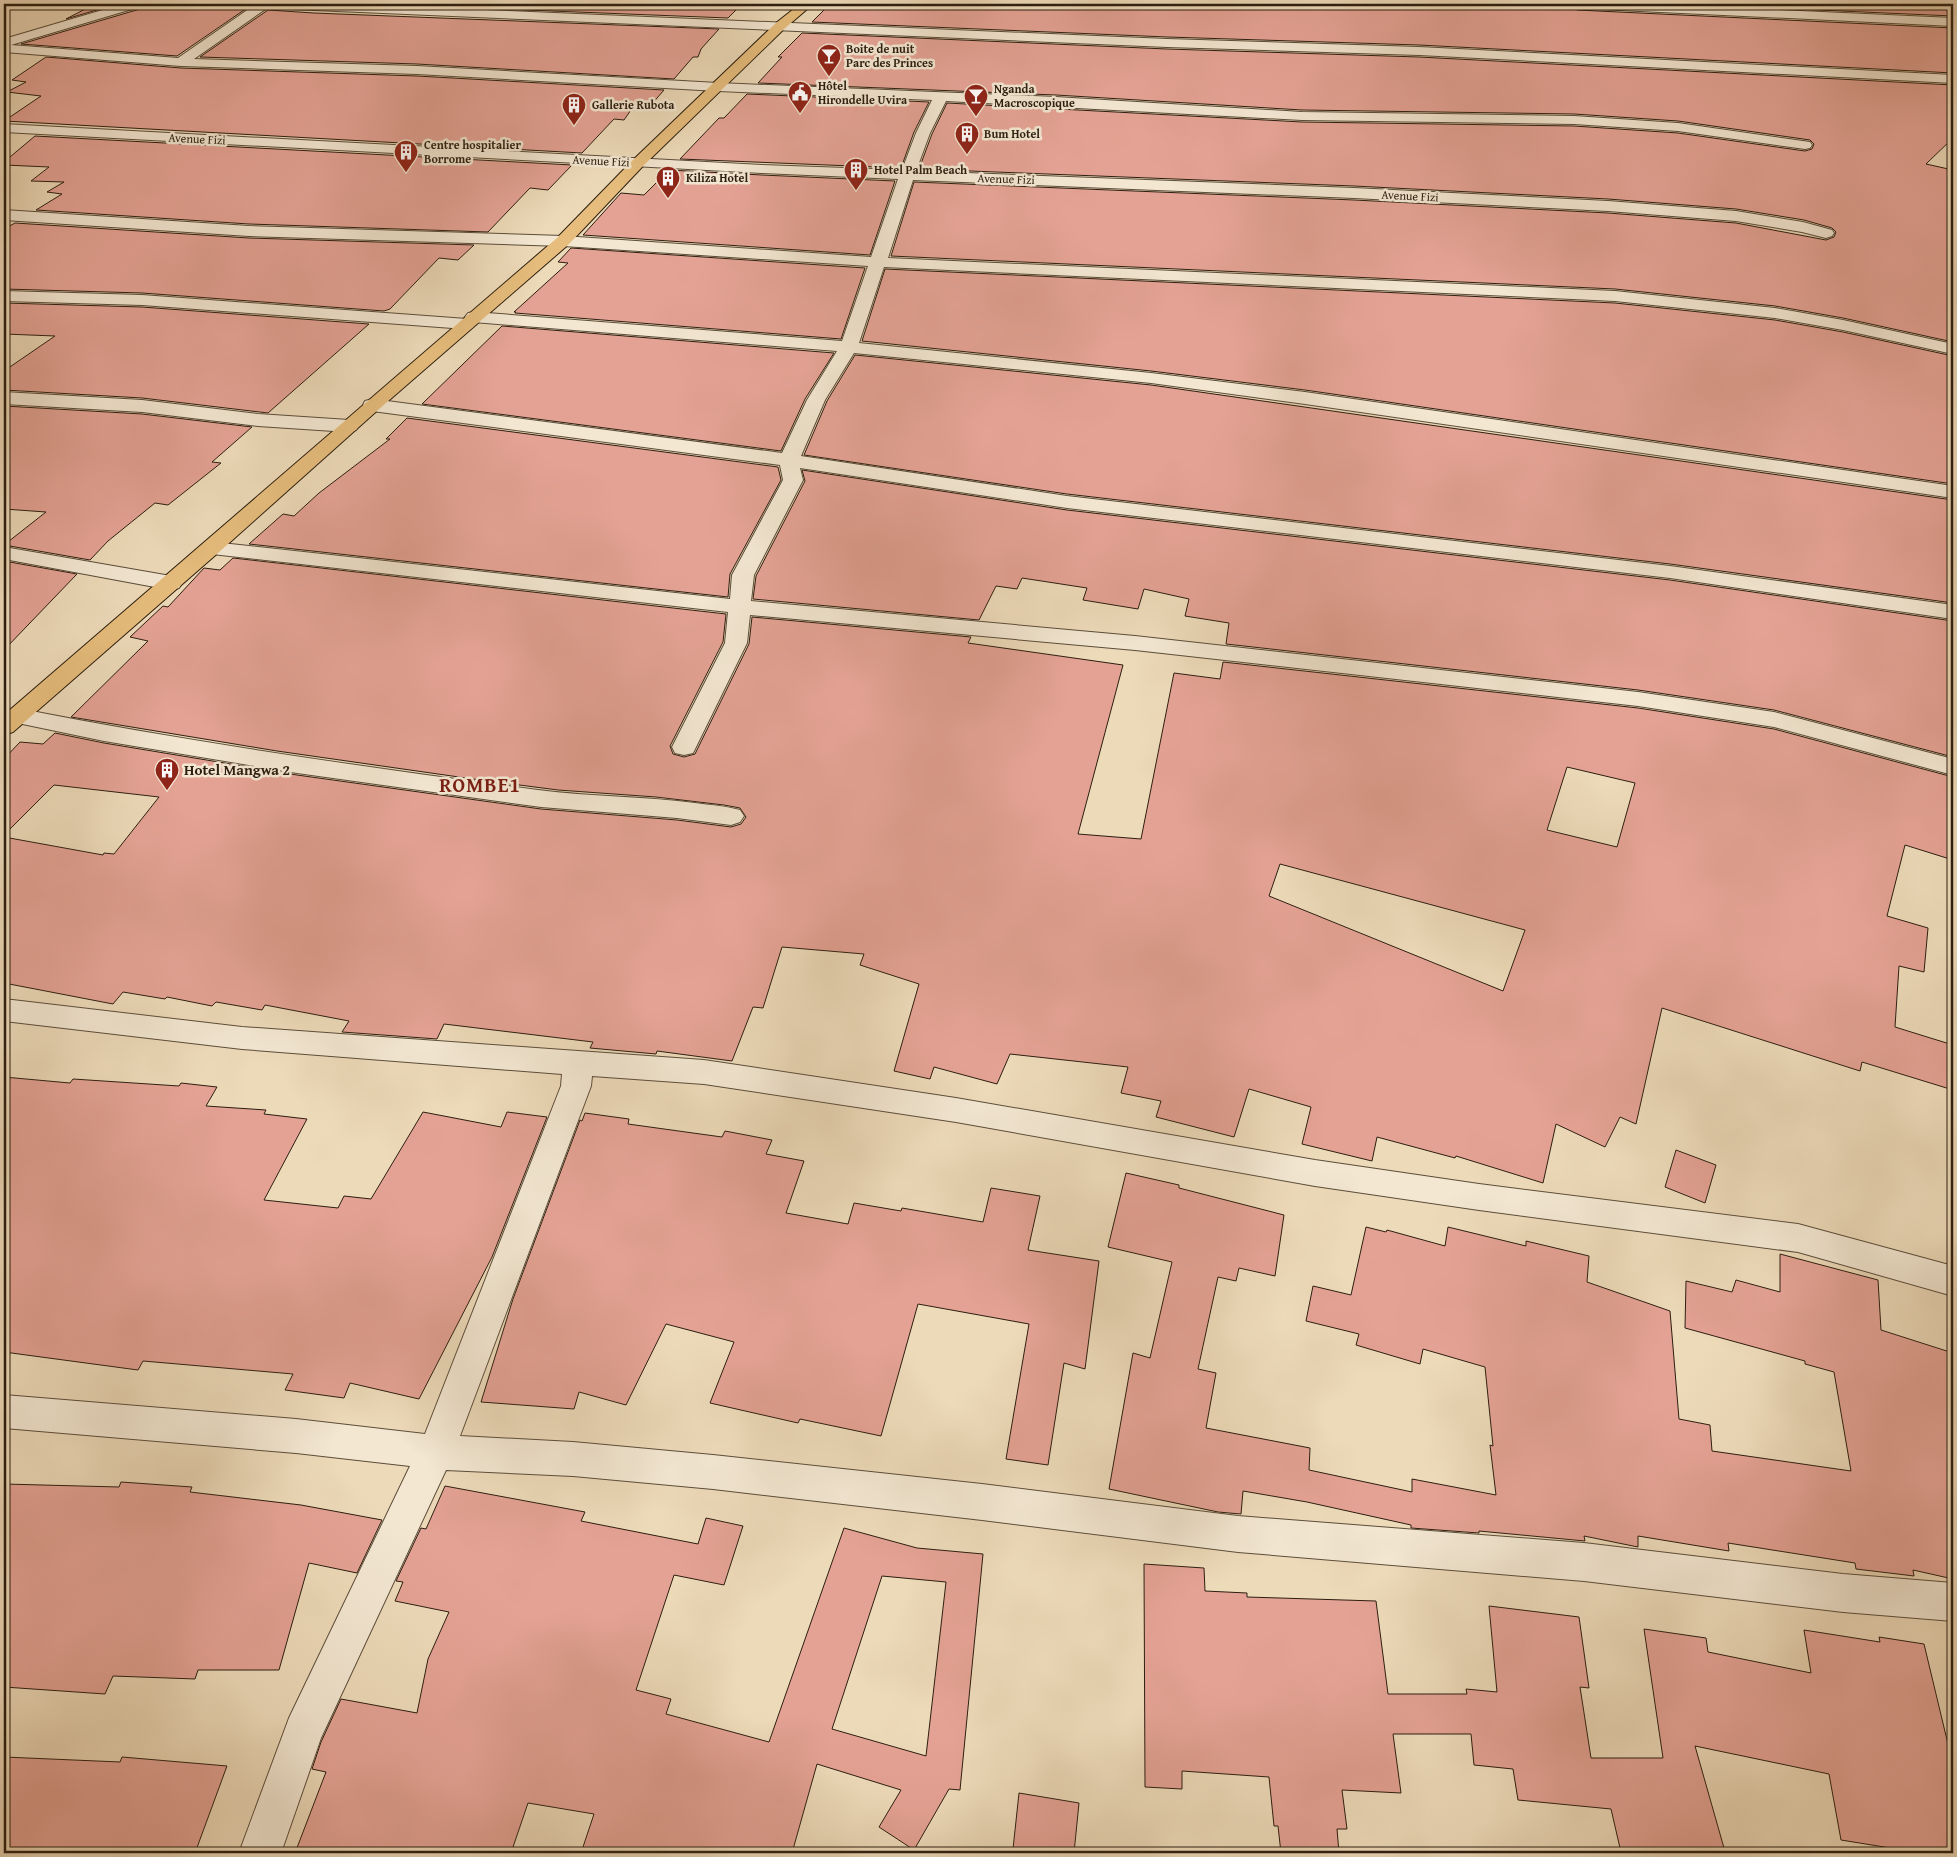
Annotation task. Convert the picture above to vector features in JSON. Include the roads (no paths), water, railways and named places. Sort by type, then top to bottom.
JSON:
[{"type":"highway","points":[[10,721],[212,548],[372,405],[563,241],[638,163],[780,26],[807,4]]},
{"type":"street","points":[[4,43],[135,4]]},
{"type":"street","points":[[181,62],[265,4],[1167,43],[1439,52],[1953,79]]},
{"type":"street","points":[[1577,4],[1953,22]]},
{"type":"street","points":[[4,48],[181,62],[427,70],[718,87],[941,96],[1302,116],[1574,120],[1678,127],[1805,145]]},
{"type":"street","points":[[684,747],[736,643],[742,576],[794,480],[789,460],[816,400],[850,347],[907,176],[941,96]]},
{"type":"street","name":"Avenue Fizi","points":[[4,128],[638,163],[1617,207],[1736,216],[1803,227],[1826,233]]},
{"type":"street","points":[[4,215],[248,231],[563,241],[878,262],[1615,296],[1776,313],[1844,325],[1953,349]]},
{"type":"street","points":[[4,296],[142,300],[850,347],[1151,378],[1953,492]]},
{"type":"street","points":[[4,398],[142,406],[258,420],[349,426]]},
{"type":"street","points":[[372,405],[789,460],[1067,502],[1670,572],[1953,612]]},
{"type":"street","points":[[212,548],[740,607],[1135,643],[1638,700],[1774,720],[1953,767]]},
{"type":"street","points":[[4,554],[171,583]]},
{"type":"street","points":[[10,721],[104,733],[336,771],[541,799],[677,809],[730,816]]},
{"type":"street","points":[[4,1010],[242,1038],[704,1072],[822,1088],[1325,1174],[1479,1197],[1798,1238],[1953,1281]]},
{"type":"street","points":[[260,1853],[303,1732],[436,1452],[576,1086],[578,1063]]},
{"type":"street","points":[[4,1411],[296,1436],[436,1452],[573,1459],[713,1472],[982,1502],[1238,1534],[1584,1562],[1843,1593],[1953,1602]]},
{"type":"place","name":"Boite de nuit Parc des Princes","points":[[829,77]]},
{"type":"place","name":"Hôtel Hirondelle Uvira","points":[[800,114]]},
{"type":"place","name":"Nganda Macroscopique","points":[[976,117]]},
{"type":"place","name":"Gallerie Rubota","points":[[574,126]]},
{"type":"place","name":"Bum Hotel","points":[[967,155]]},
{"type":"place","name":"Centre hospitalier Borrome","points":[[406,173]]},
{"type":"place","name":"Hotel Palm Beach","points":[[856,191]]},
{"type":"place","name":"Kiliza Hotel","points":[[668,199]]},
{"type":"place","name":"Hotel Mangwa 2","points":[[167,791]]},
{"type":"district","name":"ROMBE1","points":[[480,785]]}]
